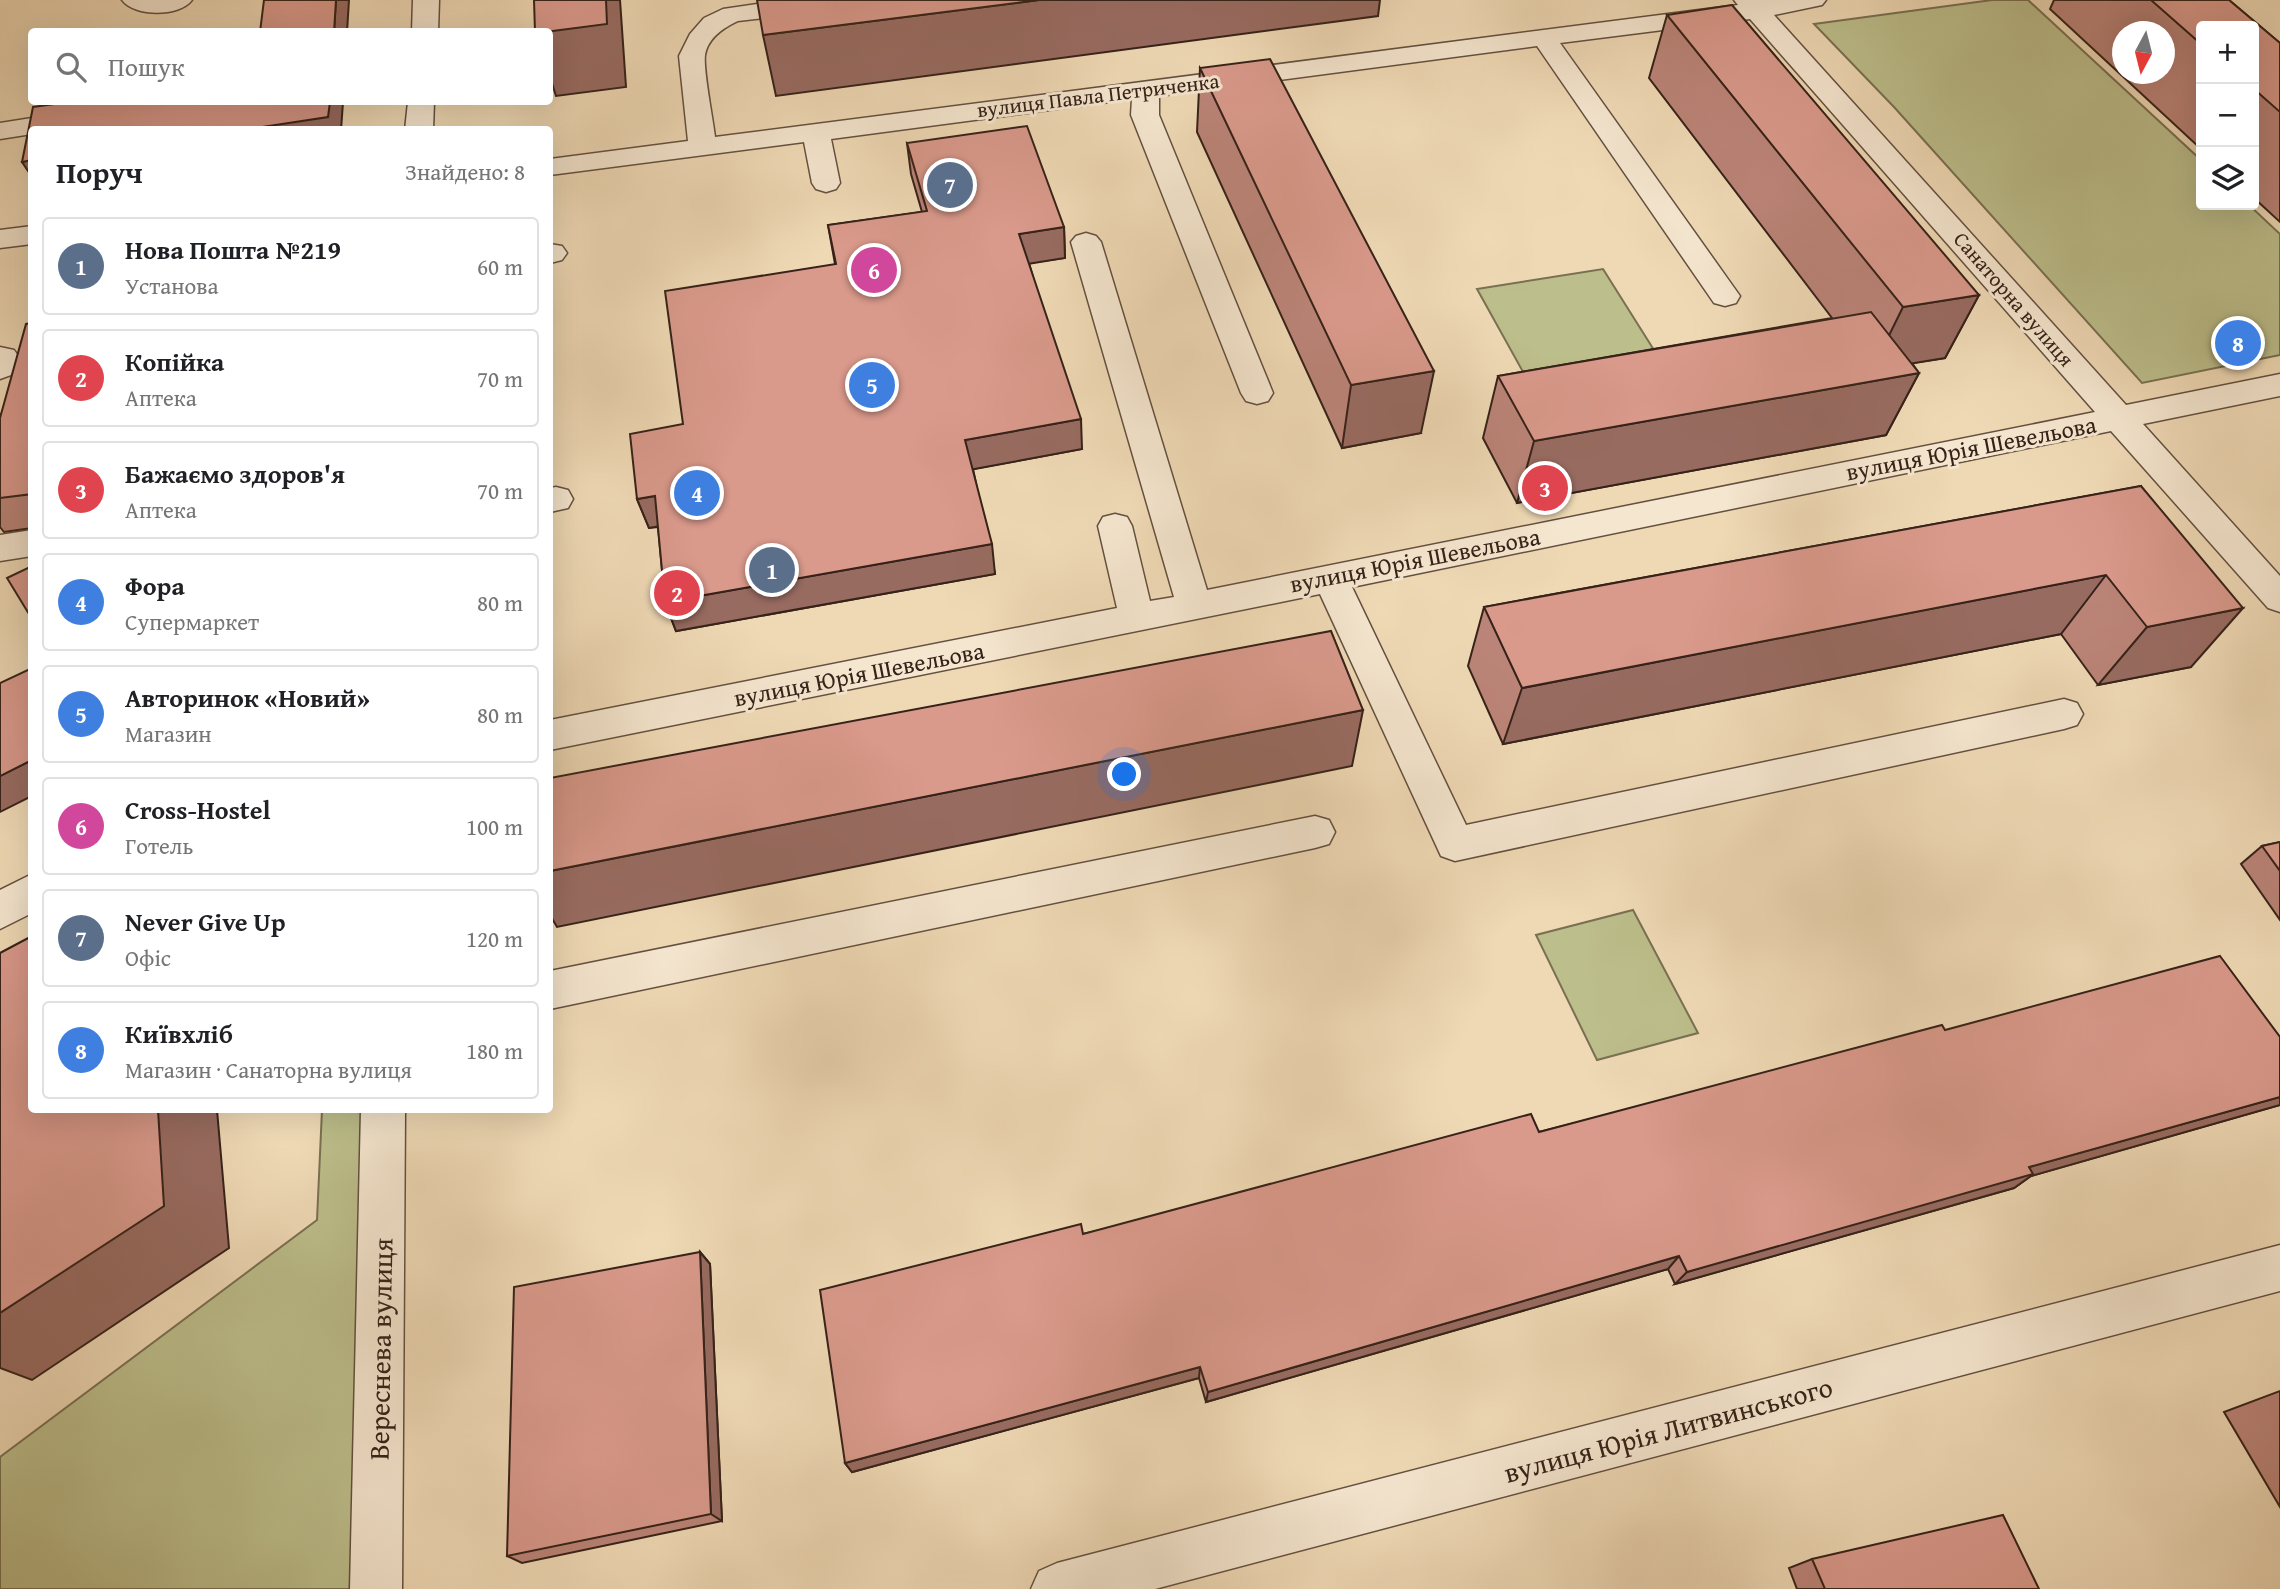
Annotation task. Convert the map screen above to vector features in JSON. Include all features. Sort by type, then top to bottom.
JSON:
[{"type":"street","points":[[135,0],[146,4],[170,4],[179,0]]},
{"type":"street","points":[[425,28],[426,0]]},
{"type":"street","points":[[702,146],[692,56],[699,39],[713,23],[731,7],[847,0]]},
{"type":"street","name":"вулиця Павла Петриченка","points":[[553,167],[1543,37],[1752,5],[1813,0]]},
{"type":"street","name":"Санаторна вулиця","points":[[1752,5],[2280,599]]},
{"type":"street","points":[[1543,37],[1725,296]]},
{"type":"street","points":[[1146,89],[1145,115],[1257,393]]},
{"type":"street","points":[[31,126],[161,105]]},
{"type":"street","points":[[419,126],[421,105]]},
{"type":"street","points":[[0,131],[28,126]]},
{"type":"street","points":[[816,132],[826,184]]},
{"type":"street","points":[[0,239],[28,236]]},
{"type":"street","points":[[1086,242],[1195,606]]},
{"type":"street","points":[[0,357],[3,357],[0,368]]},
{"type":"street","name":"вулиця Юрія Шевельова","points":[[553,735],[2280,385]]},
{"type":"street","points":[[1115,526],[1137,619]]},
{"type":"street","points":[[0,548],[28,544]]},
{"type":"street","points":[[1330,577],[1455,844],[2064,714]]},
{"type":"street","points":[[553,988],[1315,832]]},
{"type":"street","points":[[0,911],[28,894]]},
{"type":"street","name":"Вереснева вулиця","points":[[376,1589],[383,1113]]},
{"type":"street","name":"вулиця Юрія Литвинського","points":[[1057,1589],[2280,1268]]},
{"type":"green space","points":[[1992,0],[2028,0],[2112,78],[2112,84],[2119,84],[2196,155],[2196,210],[2254,210],[2280,234],[2280,355],[2142,383],[1894,107],[1814,24]]},
{"type":"green space","points":[[1603,269],[1659,358],[1527,379],[1477,289]]},
{"type":"green space","points":[[1633,910],[1698,1033],[1597,1060],[1536,935]]},
{"type":"green space","points":[[322,1113],[383,1113],[376,1589],[0,1589],[0,1457],[317,1220]]},
{"type":"building","points":[[264,0],[336,0],[334,28],[260,28]]},
{"type":"building","points":[[534,0],[606,0],[607,24],[553,31],[553,28],[535,28]]},
{"type":"building","points":[[757,0],[1039,0],[763,35]]},
{"type":"building","points":[[2151,0],[2229,0],[2254,21],[2196,21],[2196,40]]},
{"type":"building","points":[[1732,5],[1979,295],[1903,307],[1667,15]]},
{"type":"building","points":[[2259,25],[2280,43],[2280,112],[2259,93]]},
{"type":"building","points":[[1270,59],[1434,371],[1351,385],[1200,68]]},
{"type":"building","points":[[330,105],[328,117],[269,126],[29,126],[33,107]]},
{"type":"building","points":[[1027,126],[1064,227],[1019,234],[1081,419],[965,440],[992,544],[665,602],[655,496],[637,499],[630,434],[683,424],[665,291],[836,264],[828,225],[927,211],[907,143]]},
{"type":"building","points":[[28,132],[28,161],[22,162]]},
{"type":"building","points":[[1871,312],[1919,373],[1534,441],[1498,376]]},
{"type":"building","points":[[26,324],[28,494],[0,498],[0,418]]},
{"type":"building","points":[[2141,486],[2243,608],[2147,627],[2106,575],[1522,688],[1484,607]]},
{"type":"building","points":[[28,568],[28,612],[7,578]]},
{"type":"building","points":[[1331,631],[1363,710],[553,870],[553,777]]},
{"type":"building","points":[[28,670],[28,762],[0,776],[0,683]]},
{"type":"building","points":[[2280,842],[2280,871],[2262,846]]},
{"type":"building","points":[[28,938],[28,1113],[158,1113],[164,1206],[0,1313],[0,953]]},
{"type":"building","points":[[2220,956],[2280,1037],[2280,1097],[2029,1167],[2033,1174],[1687,1272],[1679,1256],[1208,1392],[1200,1367],[845,1463],[820,1290],[1081,1224],[1083,1234],[1531,1114],[1539,1132],[1942,1025],[1945,1030]]},
{"type":"building","points":[[700,1252],[711,1514],[507,1556],[514,1287]]},
{"type":"building","points":[[2003,1515],[2039,1589],[1825,1589],[1812,1559]]},
{"type":"place","name":"Never Give Up","points":[[950,185]]},
{"type":"place","name":"Cross-Hostel","points":[[874,270]]},
{"type":"place","name":"Київхліб","points":[[2238,343]]},
{"type":"place","name":"Авторинок «Новий»","points":[[872,385]]},
{"type":"place","name":"Бажаємо здоров'я","points":[[1545,488]]},
{"type":"place","name":"Фора","points":[[697,493]]},
{"type":"place","name":"Нова Пошта №219","points":[[772,570]]},
{"type":"place","name":"Копійка","points":[[677,593]]}]
